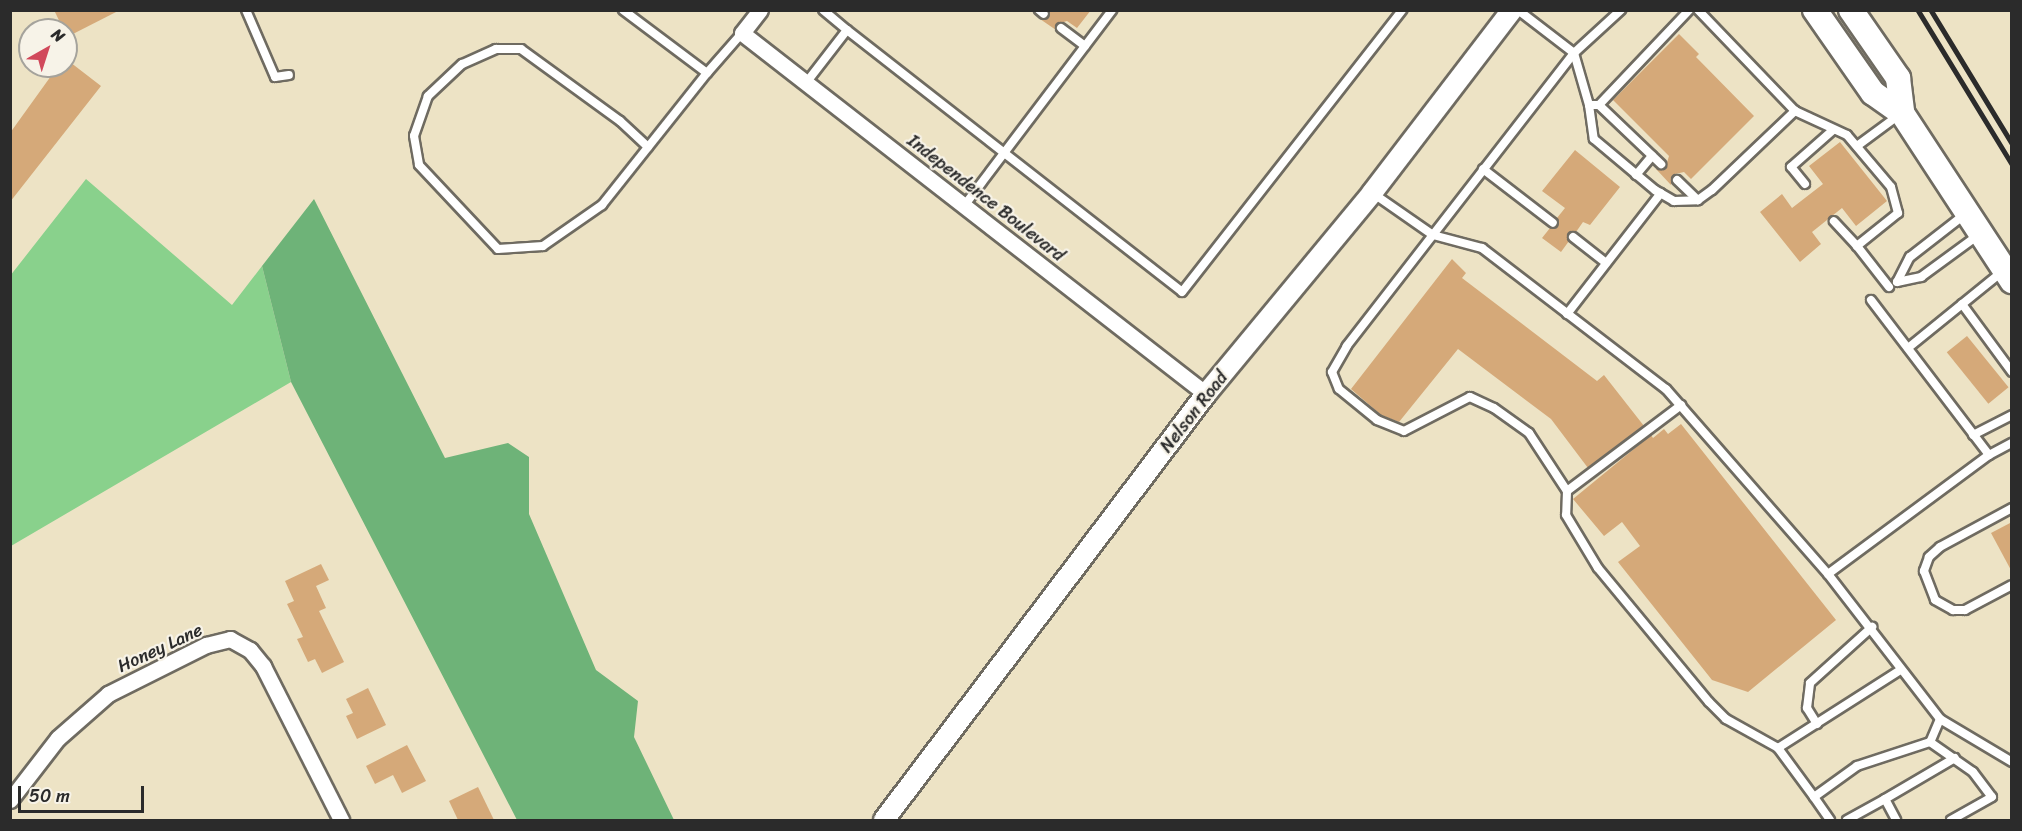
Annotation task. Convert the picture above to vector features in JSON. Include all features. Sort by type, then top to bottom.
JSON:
[{"type":"main road","points":[[1815,10],[1873,93],[1902,113],[2008,276]]},
{"type":"main road","points":[[1851,10],[1898,78],[1902,113]]},
{"type":"street","points":[[742,33],[760,10]]},
{"type":"street","name":"Nelson Road","points":[[884,820],[1206,394],[1372,193],[1512,10]]},
{"type":"street","name":"Independence Boulevard","points":[[742,33],[1206,394]]},
{"type":"street","name":"Honey Lane","points":[[10,800],[58,738],[108,694],[206,645],[230,639],[250,650],[263,666],[341,820]]},
{"type":"lane","points":[[246,10],[275,77],[289,75]]},
{"type":"lane","points":[[623,10],[707,73]]},
{"type":"lane","points":[[823,10],[1003,154],[1182,292],[1402,10]]},
{"type":"lane","points":[[964,206],[1112,10]]},
{"type":"lane","points":[[1518,10],[1574,53],[1588,105],[1594,139],[1636,175],[1674,201],[1698,200],[1795,111]]},
{"type":"lane","points":[[1621,10],[1574,53],[1347,346],[1332,372],[1339,389],[1377,420],[1404,431],[1470,397],[1494,408],[1529,433],[1567,491],[1566,515],[1598,568],[1709,702],[1726,719],[1778,748],[1830,820]]},
{"type":"lane","points":[[1599,105],[1689,10]]},
{"type":"lane","points":[[1698,10],[1795,111],[1847,135],[1891,187],[1898,213],[1857,246]]},
{"type":"lane","points":[[1061,28],[1085,46]]},
{"type":"lane","points":[[806,83],[847,30]]},
{"type":"lane","points":[[648,147],[620,121],[521,50],[496,49],[462,64],[428,96],[414,136],[419,165],[498,249],[543,246],[602,205],[707,73],[742,33]]},
{"type":"lane","points":[[1588,105],[1599,105],[1661,164]]},
{"type":"lane","points":[[1857,146],[1902,113]]},
{"type":"lane","points":[[1805,184],[1791,167],[1833,130]]},
{"type":"lane","points":[[1636,175],[1652,156]]},
{"type":"lane","points":[[1483,169],[1553,223]]},
{"type":"lane","points":[[1677,180],[1698,200]]},
{"type":"lane","points":[[1372,193],[1433,234],[1482,248],[1666,389],[1828,574],[1872,627],[1899,671],[1940,719],[2012,762]]},
{"type":"lane","points":[[1567,314],[1661,193]]},
{"type":"lane","points":[[1967,212],[1910,257],[1897,282],[1921,277],[1981,233]]},
{"type":"lane","points":[[1834,220],[1889,287]]},
{"type":"lane","points":[[1573,237],[1606,263]]},
{"type":"lane","points":[[1908,348],[1962,304],[2008,276]]},
{"type":"lane","points":[[1871,300],[1989,455]]},
{"type":"lane","points":[[1962,304],[2012,372]]},
{"type":"lane","points":[[1567,491],[1681,405]]},
{"type":"lane","points":[[1973,435],[2012,415]]},
{"type":"lane","points":[[1828,574],[1989,455],[2012,443]]},
{"type":"lane","points":[[2012,508],[1940,547],[1929,557],[1924,571],[1935,600],[1953,610],[1965,610],[2012,585]]},
{"type":"lane","points":[[1817,724],[1807,708],[1810,683],[1872,627]]},
{"type":"lane","points":[[1778,748],[1899,671]]},
{"type":"lane","points":[[1814,798],[1857,766],[1930,742],[1940,719]]},
{"type":"lane","points":[[1930,742],[1973,772],[1992,797],[1951,820]]},
{"type":"lane","points":[[1847,820],[1955,758]]},
{"type":"lane","points":[[1884,799],[1896,820]]},
{"type":"green space","points":[[86,179],[232,305],[262,266],[291,382],[11,546],[10,276]]},
{"type":"green space","points":[[314,199],[445,458],[508,443],[529,457],[529,514],[596,670],[638,701],[634,737],[674,820],[517,820],[291,382],[262,266]]},
{"type":"building","points":[[54,10],[120,10],[78,31],[78,18],[58,18]]},
{"type":"building","points":[[1049,10],[1091,10],[1077,28],[1067,21],[1057,24],[1056,30],[1040,19],[1048,18]]},
{"type":"building","points":[[1679,34],[1699,54],[1696,57],[1754,116],[1691,179],[1684,172],[1675,174],[1671,185],[1656,169],[1665,169],[1669,156],[1613,100]]},
{"type":"building","points":[[78,68],[101,86],[10,202],[10,133],[50,78],[78,78]]},
{"type":"building","points":[[1840,142],[1887,201],[1856,226],[1842,208],[1812,232],[1821,244],[1800,262],[1760,212],[1782,194],[1792,208],[1823,184],[1809,166]]},
{"type":"building","points":[[1575,150],[1620,187],[1590,225],[1583,222],[1576,232],[1569,233],[1569,241],[1561,252],[1542,238],[1550,228],[1558,226],[1557,218],[1565,208],[1542,191]]},
{"type":"building","points":[[1452,259],[1466,273],[1462,278],[1597,381],[1604,375],[1644,426],[1588,468],[1551,419],[1458,349],[1399,422],[1381,415],[1351,389]]},
{"type":"building","points":[[1967,336],[2009,387],[1988,404],[1947,352]]},
{"type":"building","points":[[1681,424],[1836,620],[1748,692],[1712,680],[1618,562],[1640,546],[1622,522],[1604,536],[1573,499],[1651,435],[1653,438],[1664,429],[1668,434]]},
{"type":"building","points":[[2012,522],[2012,572],[1991,533]]},
{"type":"building","points":[[321,564],[329,580],[316,586],[326,608],[319,611],[344,662],[322,673],[315,659],[308,662],[297,639],[303,637],[287,604],[294,601],[285,581]]},
{"type":"building","points":[[368,688],[386,725],[357,739],[346,716],[353,713],[346,699]]},
{"type":"building","points":[[407,745],[426,781],[402,793],[393,775],[375,784],[366,766]]},
{"type":"building","points":[[478,787],[494,820],[458,820],[449,801]]},
{"type":"railway","points":[[1918,10],[2012,164]]},
{"type":"railway","points":[[1931,10],[2012,143]]}]
